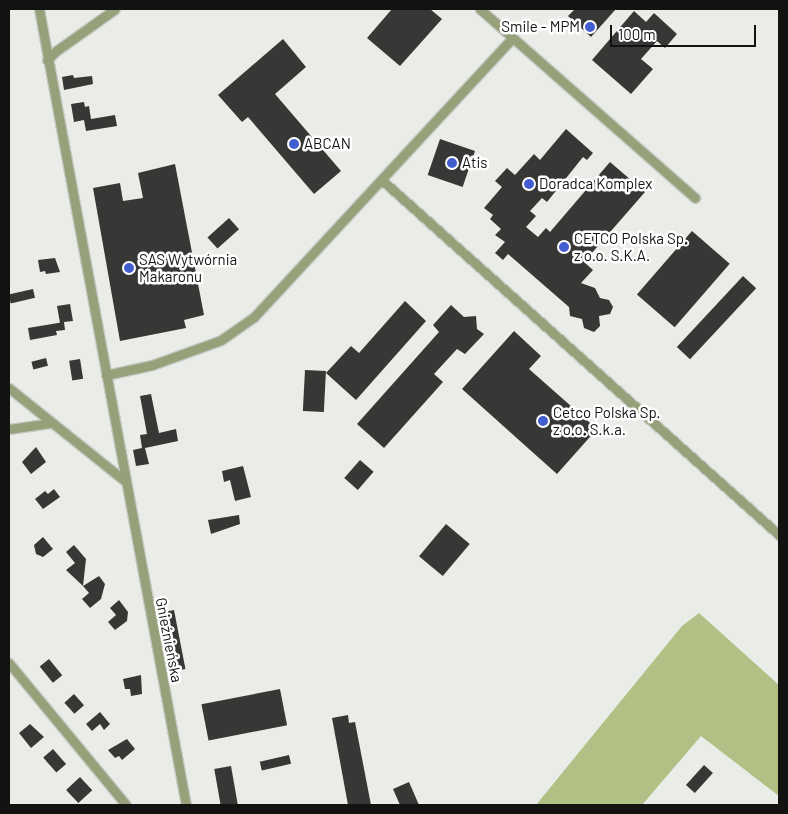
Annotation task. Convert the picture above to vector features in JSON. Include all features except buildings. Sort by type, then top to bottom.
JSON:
[{"type":"street","name":"Gnieźnieńska","points":[[39,9],[186,805]]},
{"type":"street","points":[[48,60],[56,51],[115,9]]},
{"type":"street","points":[[480,9],[695,198]]},
{"type":"street","points":[[106,375],[178,356],[221,340],[246,323],[274,298],[512,38]]},
{"type":"street","points":[[383,180],[779,535]]},
{"type":"street","points":[[9,388],[50,423],[125,481]]},
{"type":"street","points":[[9,429],[50,423]]},
{"type":"street","points":[[9,663],[126,805]]},
{"type":"green space","points":[[699,613],[779,685],[779,796],[701,736],[642,805],[536,805],[682,626]]},
{"type":"place","name":"Smile - MPM","points":[[590,27]]},
{"type":"place","name":"ABCAN","points":[[294,144]]},
{"type":"place","name":"Atis","points":[[452,163]]},
{"type":"place","name":"Doradca Komplex","points":[[529,184]]},
{"type":"place","name":"CETCO Polska Sp. z o.o. S.K.A.","points":[[564,247]]},
{"type":"place","name":"SAS Wytwórnia Makaronu","points":[[129,268]]},
{"type":"place","name":"Cetco Polska Sp. z o.o. S.k.a.","points":[[543,421]]}]
